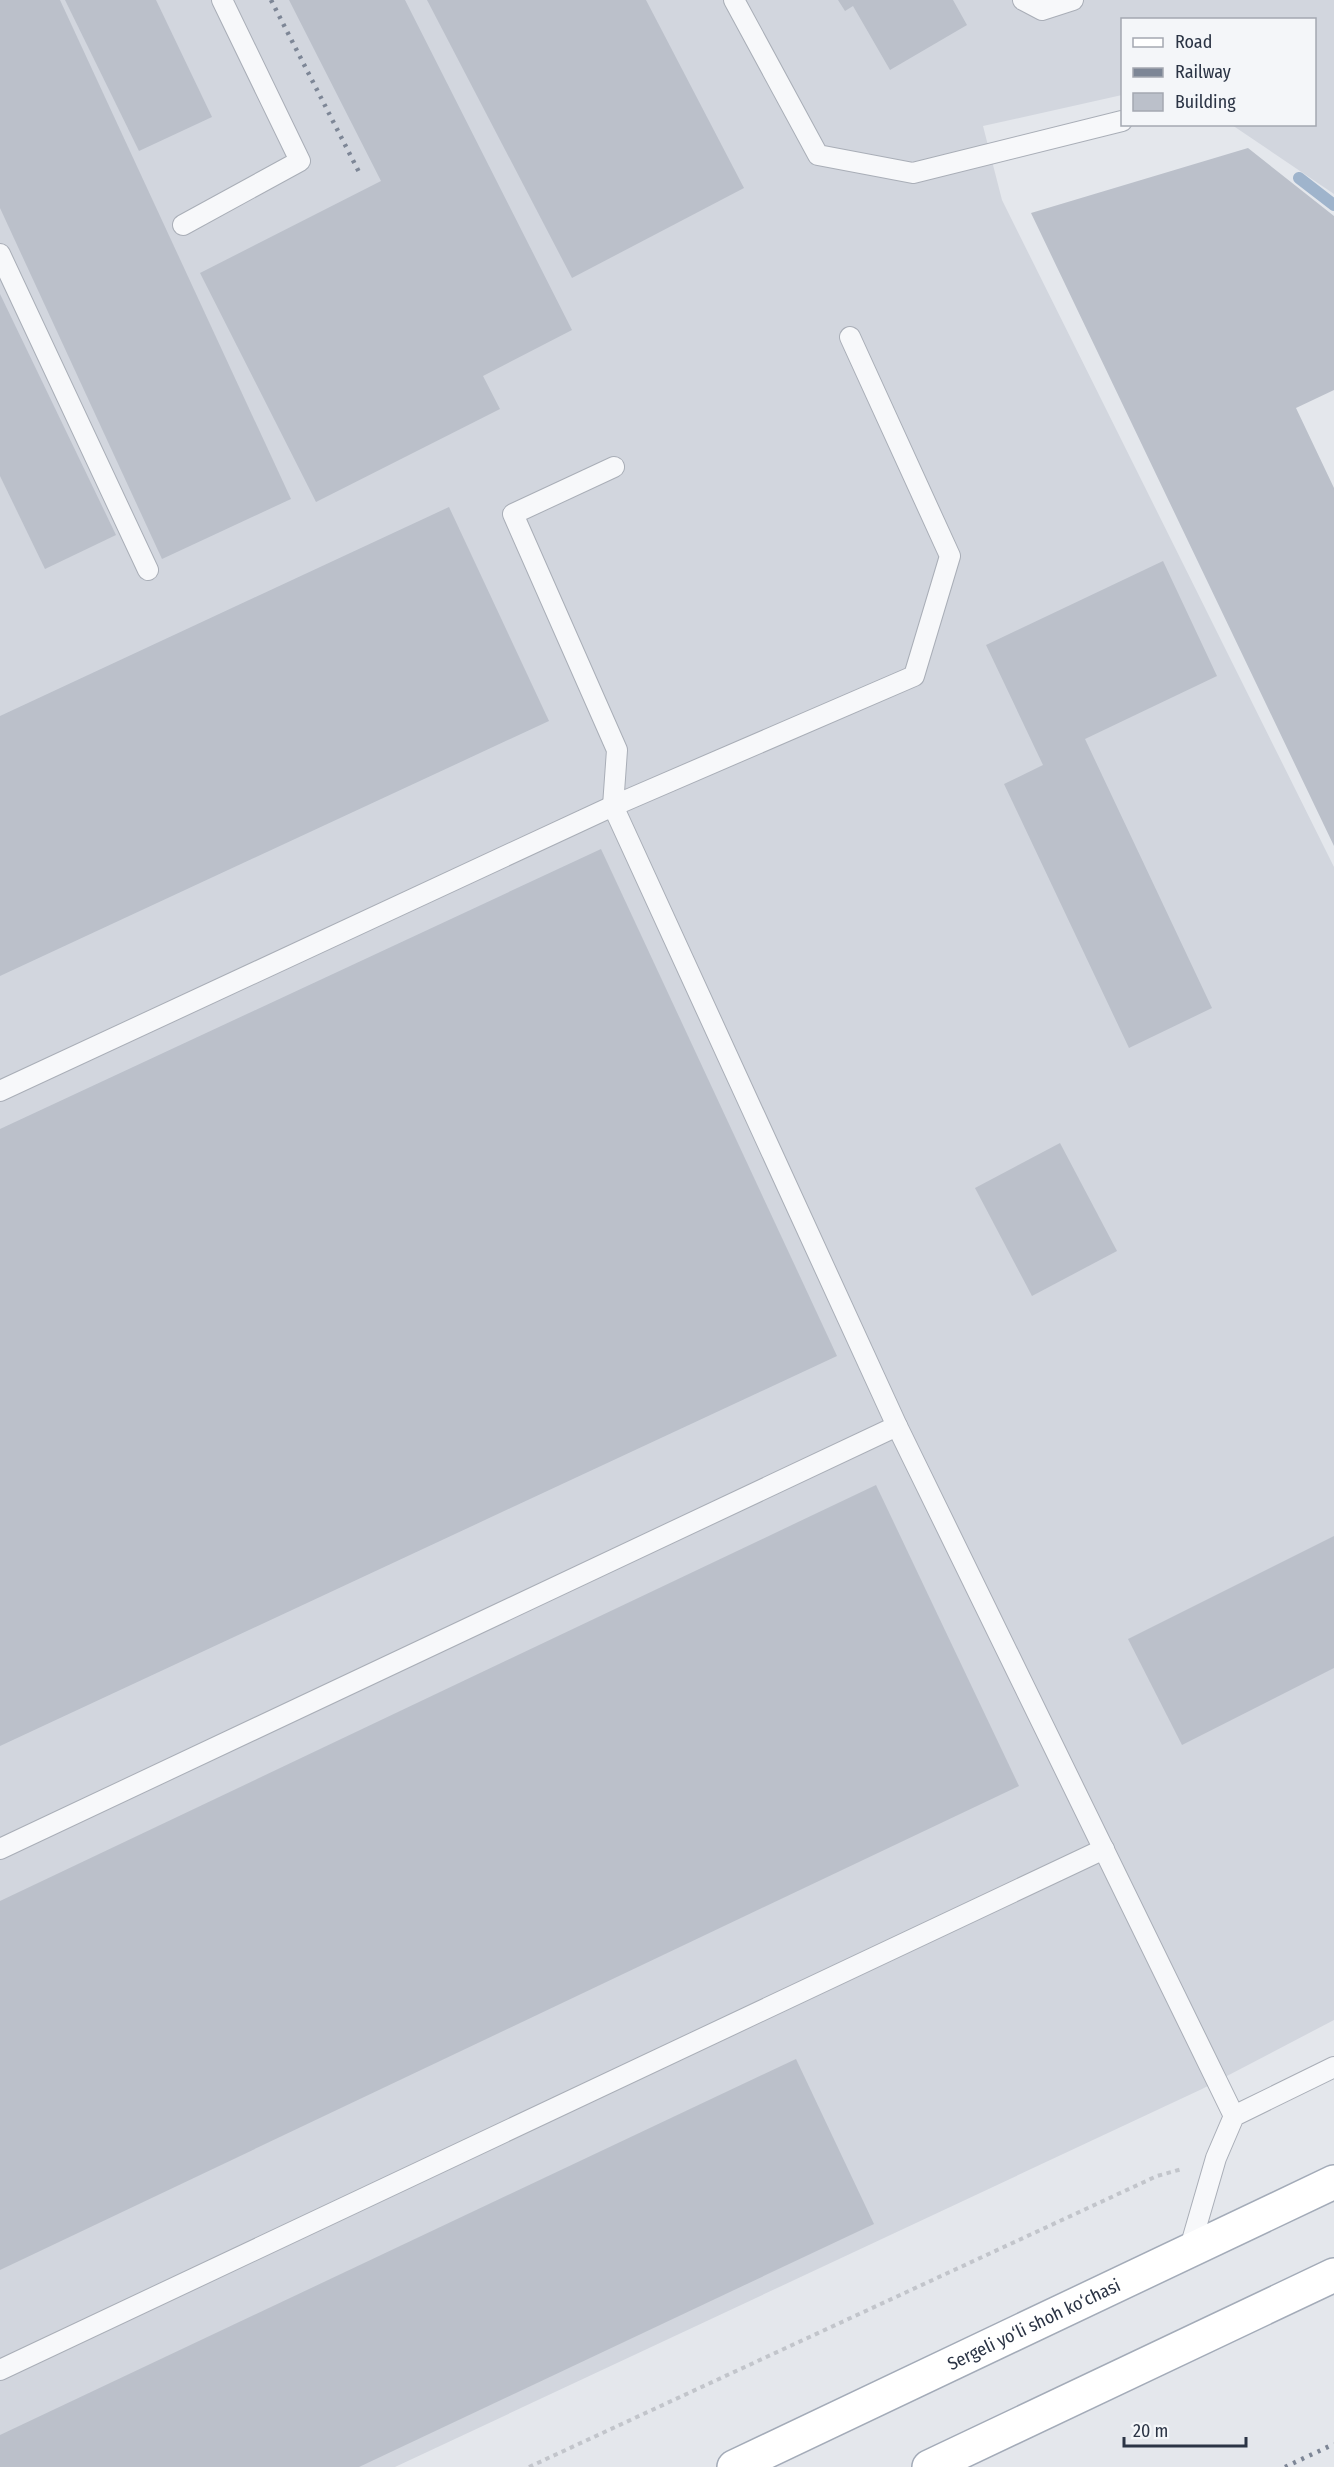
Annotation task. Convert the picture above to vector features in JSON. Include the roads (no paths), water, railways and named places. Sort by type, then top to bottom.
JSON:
[{"type":"main road","name":"Sergeli yo‘li shoh ko‘chasi","points":[[734,2467],[1334,2182]]},
{"type":"main road","points":[[929,2467],[1334,2275]]},
{"type":"lane","points":[[183,225],[300,162],[222,0]]},
{"type":"lane","points":[[734,0],[818,155],[913,173],[1121,121]]},
{"type":"lane","points":[[1023,0],[1042,10],[1073,0]]},
{"type":"lane","points":[[0,254],[148,570]]},
{"type":"lane","points":[[0,1091],[613,806],[914,676],[950,556],[850,337]]},
{"type":"lane","points":[[614,468],[513,514],[617,750],[613,806],[897,1426],[1234,2116]]},
{"type":"lane","points":[[0,1849],[897,1426]]},
{"type":"lane","points":[[0,2370],[1104,1849]]},
{"type":"lane","points":[[1189,2251],[1216,2158],[1234,2116],[1334,2067]]},
{"type":"waterway","points":[[1299,178],[1334,205]]},
{"type":"railway","points":[[271,0],[360,174]]},
{"type":"railway","points":[[1285,2467],[1334,2444]]}]
